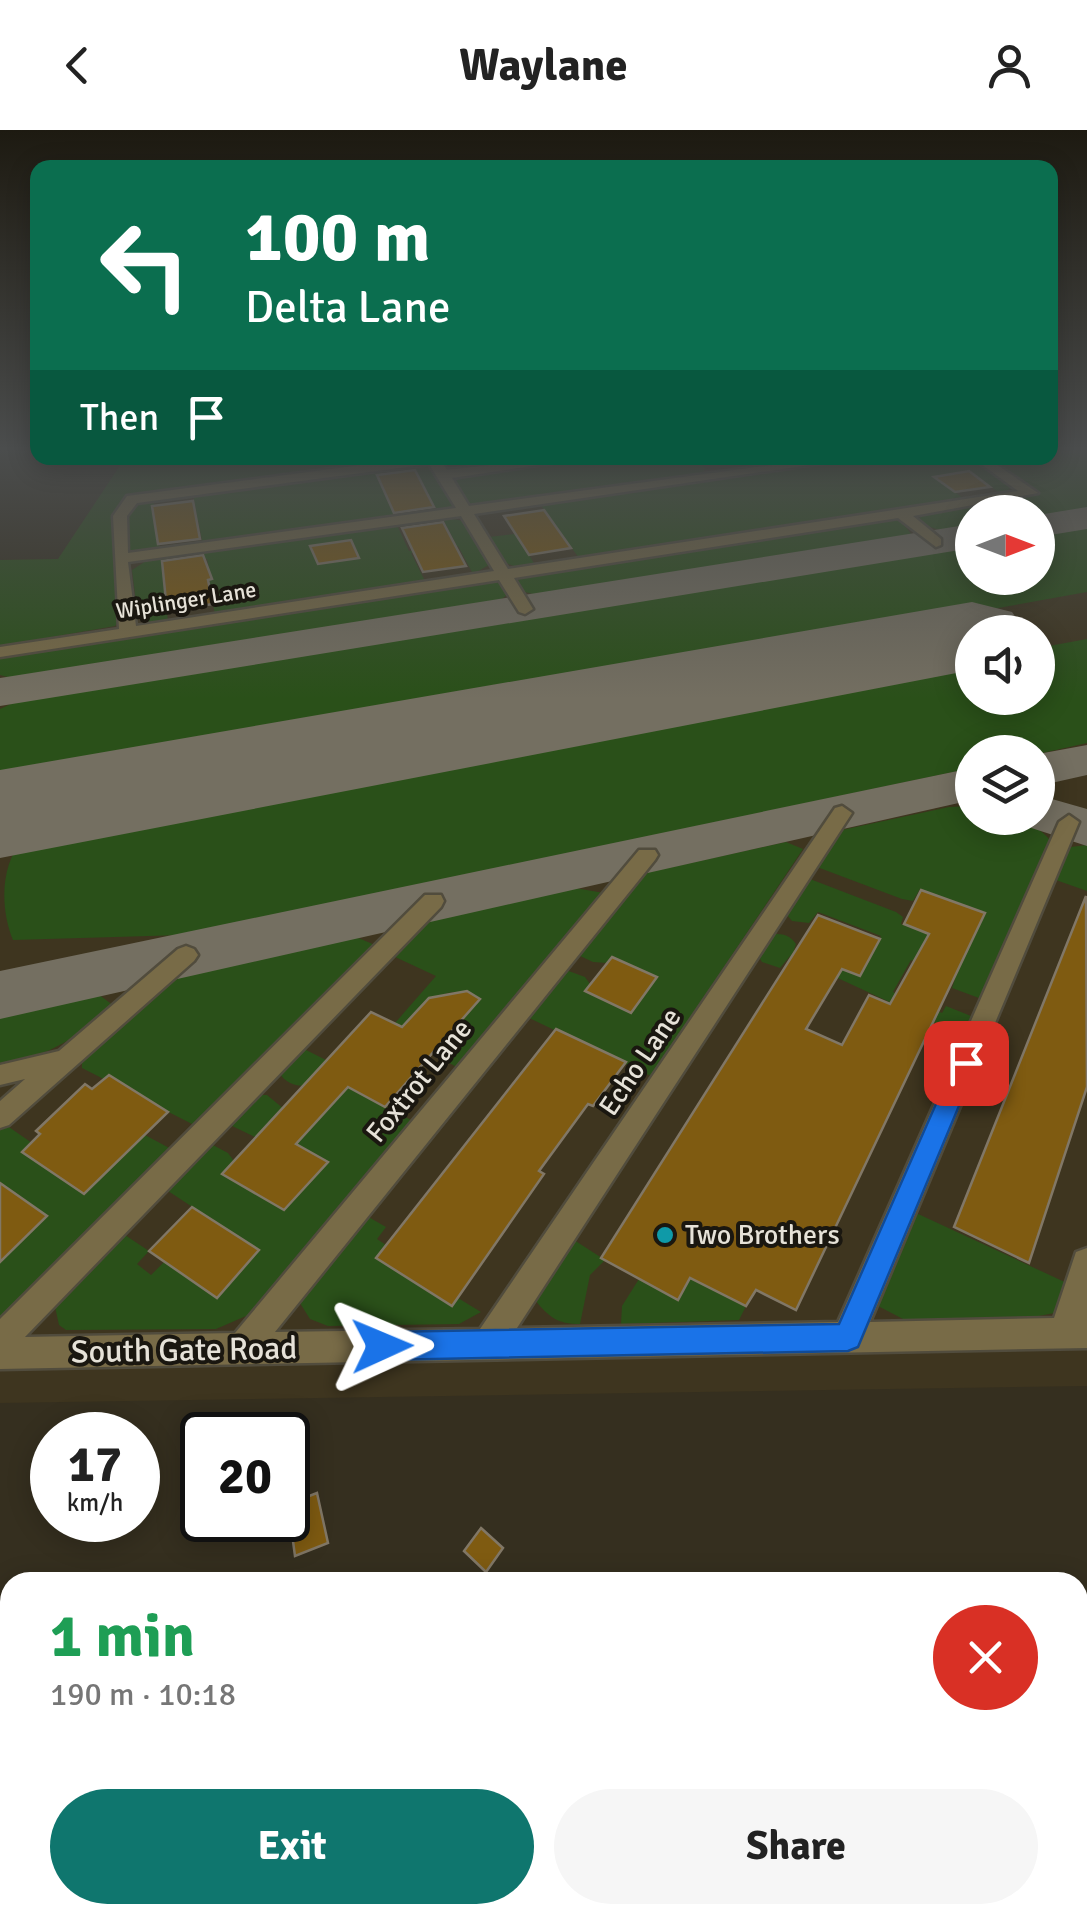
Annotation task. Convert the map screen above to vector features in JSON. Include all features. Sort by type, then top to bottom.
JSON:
[{"type":"street","points":[[120,532],[128,632]]},
{"type":"street","points":[[120,559],[316,532]]},
{"type":"street","points":[[477,532],[524,610]]},
{"type":"street","name":"Wiplinger Lane","points":[[0,652],[779,532]]},
{"type":"street","points":[[924,532],[936,542]]},
{"type":"street","name":"Echo Lane","points":[[488,1344],[842,812]]},
{"type":"street","points":[[848,1338],[1069,822]]},
{"type":"street","name":"Foxtrot Lane","points":[[242,1348],[648,854]]},
{"type":"street","points":[[0,1341],[433,901]]},
{"type":"street","points":[[0,1117],[186,954]]},
{"type":"street","points":[[0,1075],[66,1060]]},
{"type":"street","points":[[1076,1334],[1087,1262]]},
{"type":"street","name":"South Gate Road","points":[[0,1353],[1076,1334]]},
{"type":"shaded area","points":[[76,532],[955,532],[955,595],[1055,595],[1055,532],[1087,532],[1087,1386],[0,1403],[0,560],[58,559]]},
{"type":"green space","points":[[76,532],[112,532],[119,621],[115,626],[0,646],[0,560],[58,559]]},
{"type":"green space","points":[[129,532],[158,532],[160,551],[130,551]]},
{"type":"green space","points":[[200,532],[298,532],[203,545]]},
{"type":"green space","points":[[349,532],[400,532],[409,551],[456,544],[450,532],[470,532],[489,565],[473,574],[458,546],[411,553],[425,581],[215,614],[208,583],[164,589],[168,621],[146,622],[138,618],[132,570],[146,561],[170,557],[167,586],[211,579],[207,559],[199,559],[198,553]]},
{"type":"green space","points":[[534,532],[750,532],[579,558],[560,532],[519,538],[535,565],[516,567],[504,562],[489,537]]},
{"type":"green space","points":[[804,532],[909,532],[912,535],[541,596],[521,591],[517,583],[522,575]]},
{"type":"green space","points":[[1055,532],[1087,532],[1087,592],[39,780],[0,779],[0,709],[28,696],[955,546],[955,595],[1055,595]]},
{"type":"green space","points":[[492,581],[501,584],[508,594],[497,603],[33,678],[0,675],[0,659],[15,653]]},
{"type":"green space","points":[[1087,639],[1087,743],[1055,750],[1055,735],[955,735],[955,772],[183,935],[13,940],[9,928],[4,901],[7,873],[24,839],[955,663],[955,715],[1055,715],[1055,645]]},
{"type":"green space","points":[[955,807],[955,835],[1045,835],[1050,840],[979,998],[952,988],[955,979],[911,960],[893,992],[942,1013],[946,1006],[971,1016],[963,1036],[790,956],[780,968],[762,962],[759,957],[774,934],[781,934],[794,941],[794,950],[860,976],[881,936],[818,912],[809,923],[792,921],[787,915],[810,879],[896,912],[903,917],[901,924],[968,949],[985,912],[920,889],[913,901],[902,899],[817,867],[842,830]]},
{"type":"green space","points":[[786,842],[803,849],[651,1076],[527,1017],[566,970],[585,977],[590,984],[585,992],[631,1013],[613,957],[607,963],[578,955],[645,873]]},
{"type":"green space","points":[[1087,845],[1087,891],[1053,879],[1071,847]]},
{"type":"green space","points":[[575,888],[604,893],[459,1068],[431,1054],[480,999],[447,993],[427,1003],[402,1026],[395,1023],[436,976],[393,956],[424,921]]},
{"type":"green space","points":[[356,937],[375,945],[194,1125],[82,1068],[82,1058],[173,978]]},
{"type":"green space","points":[[98,994],[114,1006],[86,1028],[48,1051],[0,1066],[0,1016]]},
{"type":"green space","points":[[302,1048],[326,1060],[318,1071],[413,1121],[253,1313],[216,1329],[66,1330],[59,1325],[54,1302],[122,1233],[149,1251],[137,1264],[151,1275],[164,1262],[217,1298],[258,1250],[165,1189],[209,1143],[234,1161],[222,1174],[284,1210],[328,1161],[267,1128],[257,1138],[228,1124],[256,1095],[267,1095],[284,1109],[305,1086],[290,1083],[279,1072]]},
{"type":"green space","points":[[6,1125],[32,1143],[23,1153],[84,1194],[145,1135],[173,1150],[0,1318],[0,1262],[47,1216],[0,1183],[0,1130]]},
{"type":"green space","points":[[916,1213],[1069,1284],[1060,1312],[1033,1317],[905,1320],[878,1306]]},
{"type":"green space","points":[[365,1215],[386,1227],[377,1239],[386,1245],[376,1258],[452,1305],[458,1298],[481,1312],[459,1324],[328,1326],[310,1319],[298,1300]]},
{"type":"green space","points":[[574,1240],[605,1260],[590,1275],[580,1324],[554,1318],[535,1300]]},
{"type":"green space","points":[[690,1278],[746,1306],[739,1320],[621,1324],[622,1306],[639,1279],[677,1299]]},
{"type":"building","points":[[156,532],[199,532],[200,539],[158,544]]},
{"type":"building","points":[[404,532],[448,532],[466,566],[423,572]]},
{"type":"building","points":[[514,532],[559,532],[571,548],[529,555]]},
{"type":"building","points":[[351,540],[359,558],[318,564],[310,546]]},
{"type":"building","points":[[203,555],[212,579],[208,580],[213,604],[167,611],[162,561]]},
{"type":"building","points":[[921,890],[985,913],[796,1310],[756,1290],[746,1306],[690,1278],[678,1300],[601,1258],[818,915],[880,939],[860,976],[842,969],[806,1029],[842,1045],[869,995],[890,1004],[929,934],[904,924]]},
{"type":"building","points":[[1086,896],[1087,1087],[1029,1263],[954,1227]]},
{"type":"building","points":[[612,957],[657,977],[631,1013],[585,991]]},
{"type":"building","points":[[467,991],[480,999],[385,1107],[348,1087],[296,1144],[328,1162],[284,1210],[222,1174],[371,1012],[402,1027],[429,998]]},
{"type":"building","points":[[556,1029],[626,1062],[593,1106],[588,1104],[539,1171],[544,1174],[452,1306],[376,1258]]},
{"type":"building","points":[[109,1075],[168,1112],[84,1194],[22,1152],[40,1134],[36,1131],[85,1084],[92,1089]]},
{"type":"building","points":[[0,1183],[47,1216],[0,1262]]},
{"type":"building","points":[[192,1207],[259,1250],[217,1298],[149,1251]]},
{"type":"building","points":[[317,1493],[328,1543],[295,1556],[293,1542],[310,1542],[310,1496]]},
{"type":"building","points":[[481,1528],[503,1548],[486,1572],[464,1551]]},
{"type":"taxiway","points":[[0,692],[955,539]]},
{"type":"taxiway","points":[[1055,767],[1087,760]]},
{"type":"taxiway","points":[[0,995],[955,788]]},
{"type":"taxiway","points":[[1055,818],[1087,828]]},
{"type":"runway","points":[[0,814],[955,639]]},
{"type":"place","name":"Two Brothers","points":[[665,1235]]},
{"type":"route","points":[[382,1346],[848,1338],[966,1063]]}]
